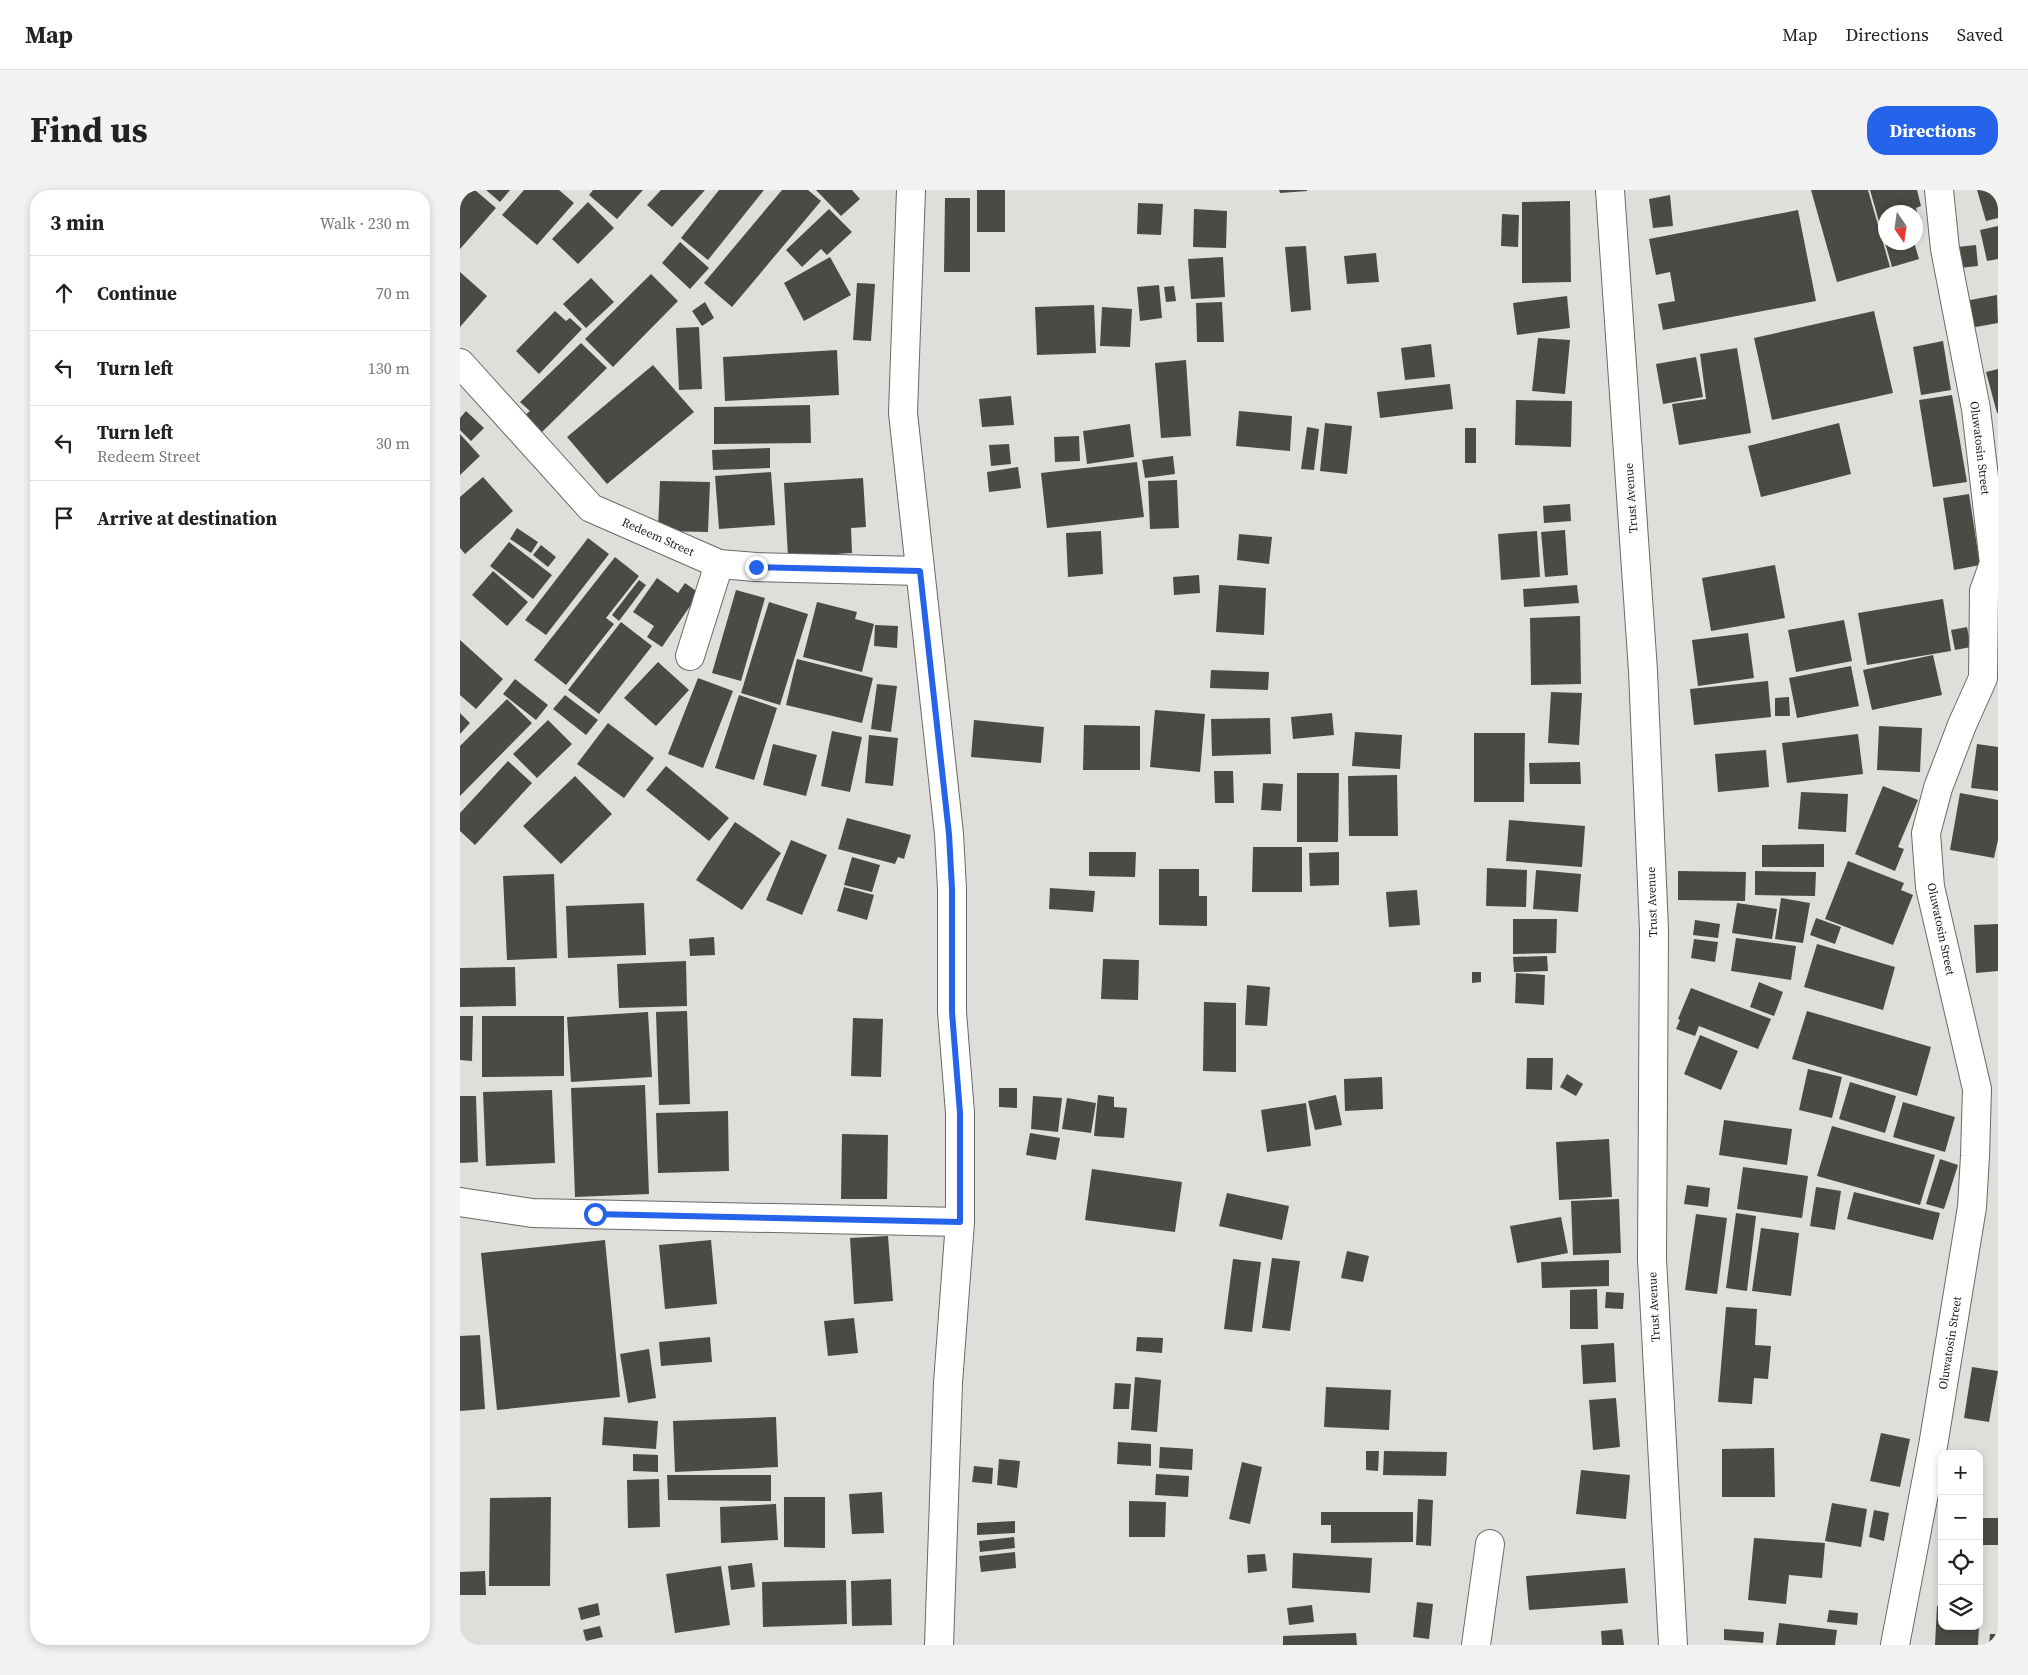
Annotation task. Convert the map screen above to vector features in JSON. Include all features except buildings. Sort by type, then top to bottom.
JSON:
[{"type":"street","points":[[911,190],[903,413],[949,834],[952,880],[952,1012],[960,1113],[960,1222],[948,1383],[939,1645]]},
{"type":"street","name":"Trust Avenue","points":[[1610,190],[1644,681],[1654,930],[1652,1259],[1673,1645]]},
{"type":"street","name":"Oluwatosin Street","points":[[1895,1645],[1933,1446],[1972,1207],[1975,1156],[1977,1089],[1930,887],[1926,833],[1938,788],[1962,725],[1983,678],[1984,591],[1994,563],[1976,409],[1945,249],[1939,190]]},
{"type":"street","name":"Redeem Street","points":[[460,363],[592,508],[719,564],[756,567],[920,571]]},
{"type":"street","points":[[690,656],[719,564]]},
{"type":"street","points":[[460,1202],[532,1213],[960,1222]]},
{"type":"street","points":[[1476,1645],[1490,1544]]},
{"type":"route","points":[[595,1214],[960,1222],[960,1113],[952,1012],[953,946],[949,834],[920,571],[756,567]]}]
